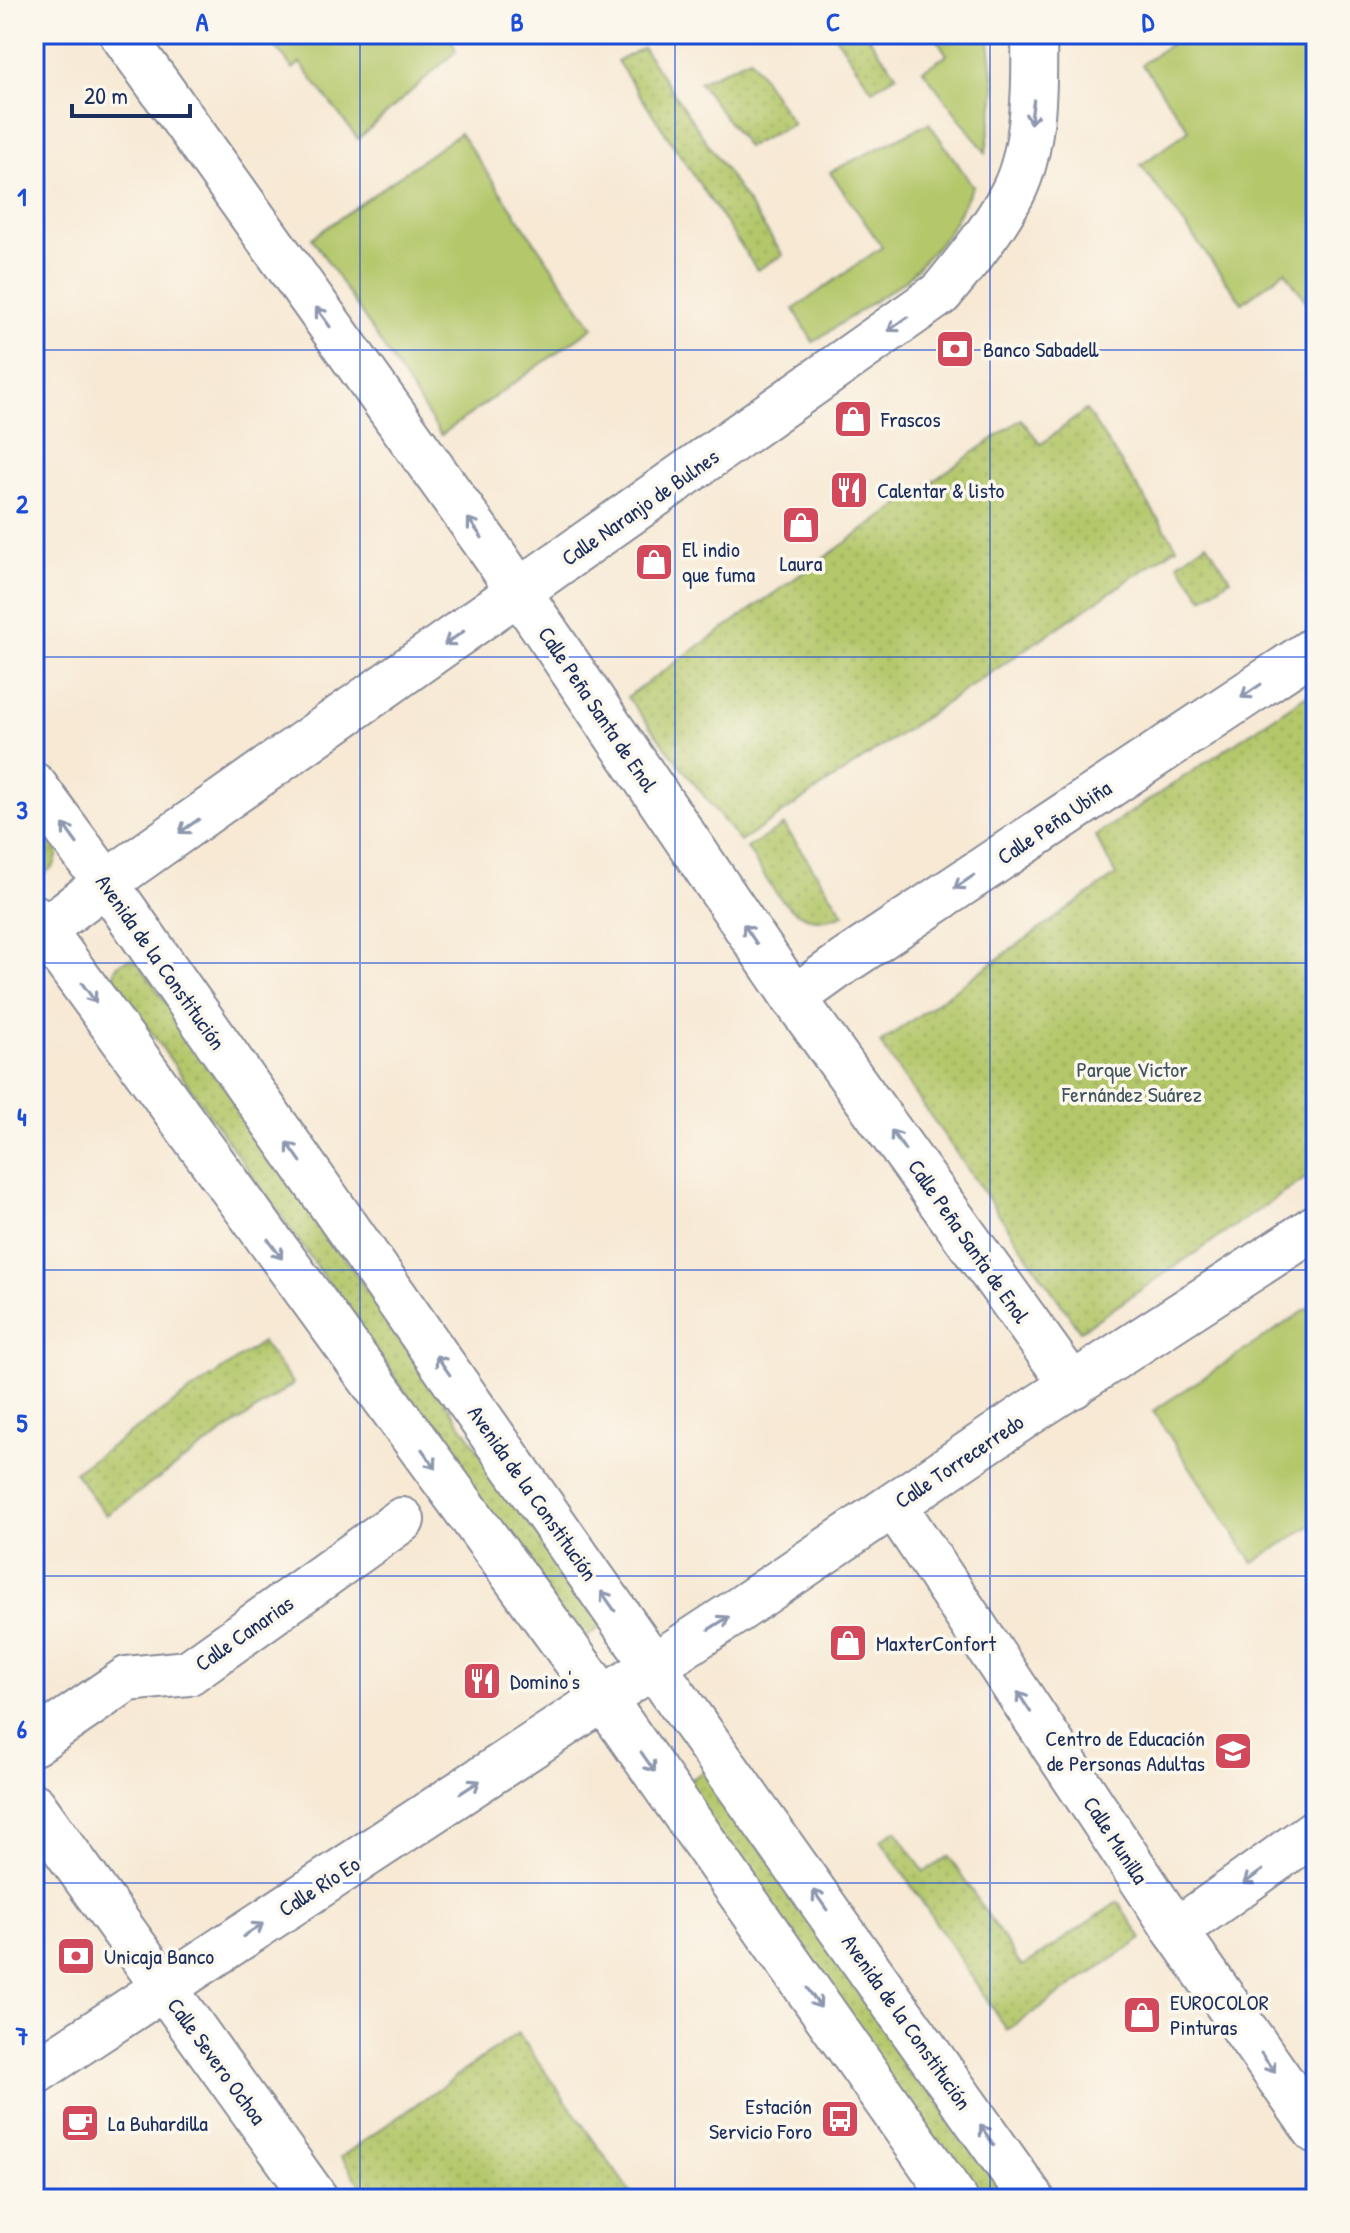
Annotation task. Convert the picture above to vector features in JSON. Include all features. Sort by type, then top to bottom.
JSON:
[{"type":"street","name":"Calle Peña Santa de Enol","points":[[122,34],[490,549],[794,998],[1073,1386]]},
{"type":"street","name":"Calle Naranjo de Bulnes","points":[[37,928],[106,883],[941,293],[978,247],[1014,190],[1034,109],[1034,34]]},
{"type":"street","name":"Calle Peña Ubiña","points":[[794,998],[1316,648]]},
{"type":"street","name":"Avenida de la Constitución","points":[[34,785],[1032,2199]]},
{"type":"street","points":[[37,928],[603,1698],[955,2199]]},
{"type":"street","name":"Calle Torrecerredo","points":[[603,1698],[1316,1227]]},
{"type":"street","name":"Calle Munilla","points":[[894,1505],[1176,1931],[1316,2131]]},
{"type":"street","name":"Calle Canarias","points":[[34,1743],[127,1679],[188,1673],[402,1520]]},
{"type":"street","name":"Calle Río Eo","points":[[34,2073],[603,1698]]},
{"type":"street","name":"Calle Severo Ochoa","points":[[34,1806],[316,2199]]},
{"type":"street","points":[[1176,1931],[1316,1831]]},
{"type":"green space","points":[[266,34],[450,34],[456,51],[358,139],[300,63],[293,69]]},
{"type":"green space","points":[[834,34],[866,34],[897,75],[872,90]]},
{"type":"green space","points":[[934,34],[988,34],[995,91],[986,153],[923,70],[947,55]]},
{"type":"green space","points":[[1185,34],[1316,34],[1316,316],[1285,271],[1242,303],[1141,165],[1189,130],[1142,64]]},
{"type":"green space","points":[[643,48],[783,255],[757,270],[617,61]]},
{"type":"green space","points":[[750,58],[793,124],[747,147],[699,82]]},
{"type":"green space","points":[[929,123],[973,186],[947,235],[907,279],[813,342],[794,309],[882,247],[830,172]]},
{"type":"green space","points":[[460,133],[593,327],[441,435],[312,238]]},
{"type":"green space","points":[[1086,410],[1177,547],[740,842],[627,697],[1021,419],[1041,444]]},
{"type":"green space","points":[[1207,543],[1230,579],[1203,598],[1178,563]]},
{"type":"green space","name":"Parque Victor Fernández Suárez","points":[[1316,689],[1316,1171],[1080,1331],[880,1043],[1116,875],[1095,836]]},
{"type":"green space","points":[[38,822],[58,853],[54,866],[45,873],[34,871],[34,825]]},
{"type":"green space","points":[[784,825],[844,914],[826,919],[810,918],[796,912],[774,891],[747,848]]},
{"type":"green space","points":[[131,959],[139,964],[601,1625],[589,1636],[583,1636],[565,1618],[117,984],[114,975],[116,967]]},
{"type":"green space","points":[[1316,1303],[1316,1522],[1253,1563],[1153,1411]]},
{"type":"green space","points":[[262,1342],[293,1384],[106,1515],[74,1472]]},
{"type":"green space","points":[[706,1770],[1007,2199],[975,2199],[682,1785]]},
{"type":"green space","points":[[896,1830],[924,1872],[949,1856],[1022,1967],[1118,1902],[1142,1939],[1007,2030],[881,1840]]},
{"type":"green space","points":[[518,2033],[635,2199],[371,2199],[341,2157]]},
{"type":"place","name":"Banco Sabadell","points":[[955,349]]},
{"type":"place","name":"Frascos","points":[[853,419]]},
{"type":"place","name":"Calentar & listo","points":[[849,490]]},
{"type":"place","name":"Laura","points":[[801,525]]},
{"type":"place","name":"El indio que fuma","points":[[654,562]]},
{"type":"place","name":"MaxterConfort","points":[[848,1643]]},
{"type":"place","name":"Domino's","points":[[482,1681]]},
{"type":"place","name":"Centro de Educación de Personas Adultas","points":[[1233,1751]]},
{"type":"place","name":"Unicaja Banco","points":[[76,1956]]},
{"type":"place","name":"EUROCOLOR Pinturas","points":[[1142,2015]]},
{"type":"place","name":"Estación Servicio Foro","points":[[840,2119]]},
{"type":"place","name":"La Buhardilla","points":[[80,2123]]}]
